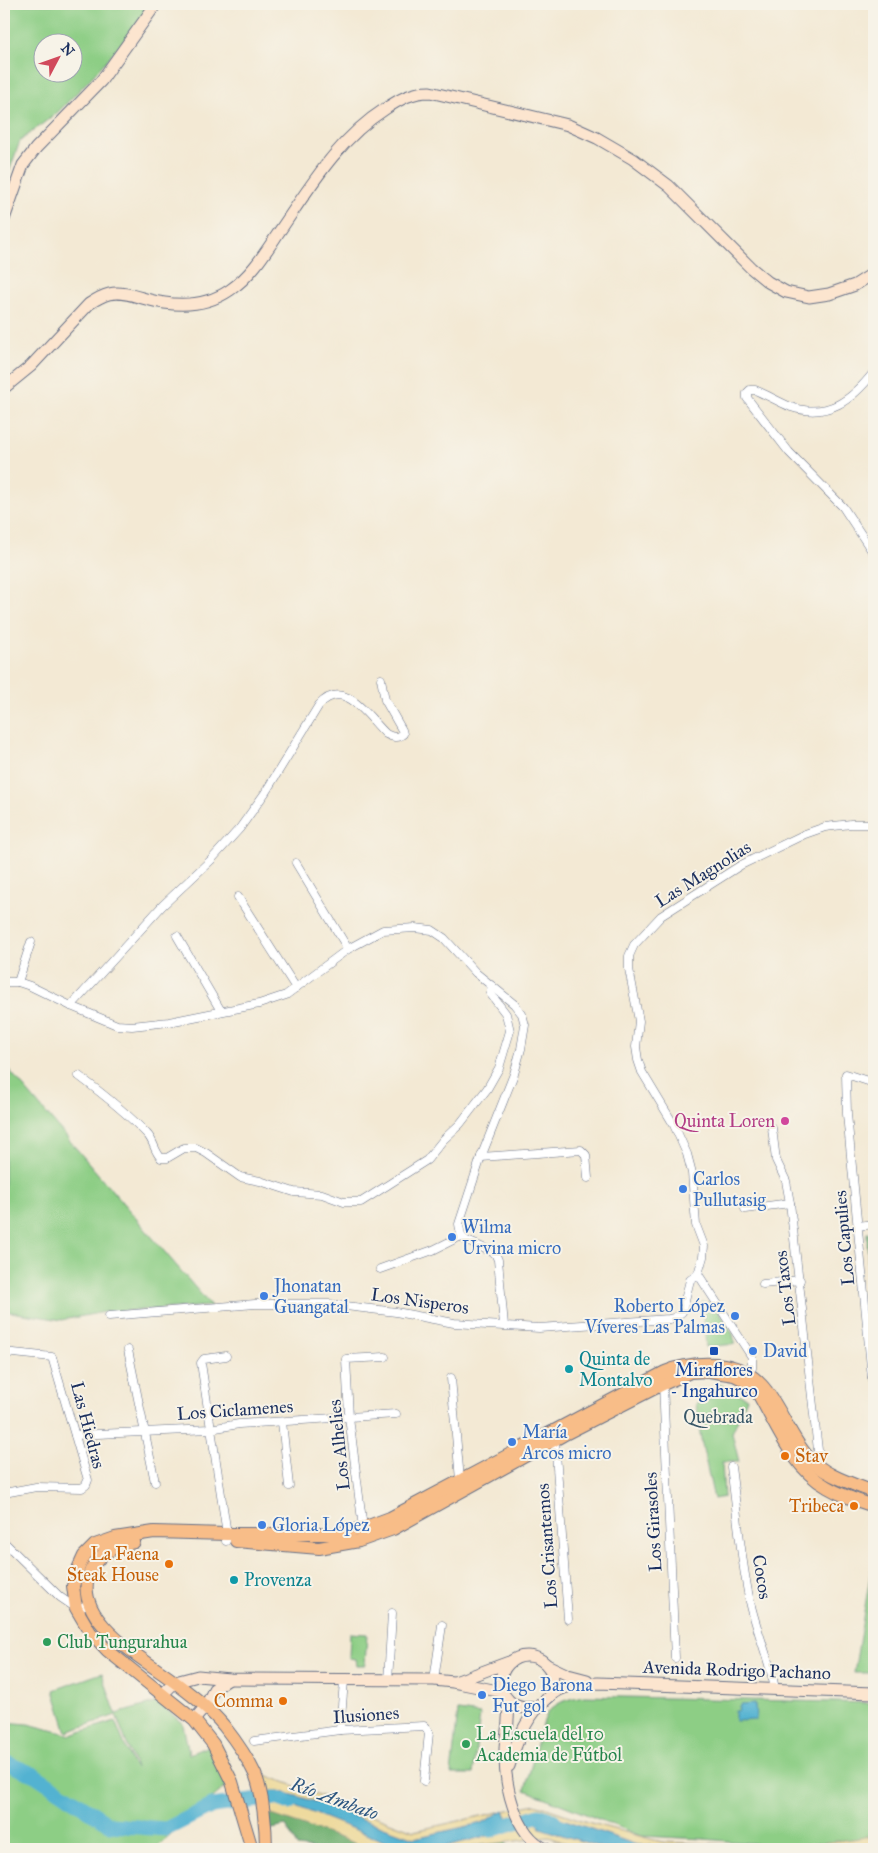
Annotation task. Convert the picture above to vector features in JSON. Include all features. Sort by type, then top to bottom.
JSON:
[{"type":"main road","points":[[252,1849],[250,1835],[232,1782],[213,1744],[194,1720],[107,1650],[90,1632],[76,1608],[73,1586],[78,1569],[84,1556],[95,1546],[115,1538],[154,1532],[226,1537],[319,1548],[359,1541],[393,1529],[664,1372],[683,1365],[709,1367],[721,1372],[747,1376],[766,1390],[813,1469],[827,1487],[855,1500],[874,1506]]},
{"type":"main road","points":[[266,1849],[266,1825],[254,1773],[224,1726],[206,1706],[117,1640],[90,1605],[86,1586],[89,1574],[101,1556],[124,1544],[156,1539],[336,1534],[363,1528],[390,1518],[460,1480],[663,1384],[690,1372],[709,1367]]},
{"type":"main road","points":[[813,1469],[874,1492]]},
{"type":"main road","points":[[107,1650],[117,1640]]},
{"type":"street","points":[[4,220],[24,165],[36,148],[100,81],[156,4]]},
{"type":"street","points":[[4,388],[31,366],[89,304],[98,298],[109,294],[121,293],[183,306],[214,299],[229,291],[249,273],[263,255],[328,161],[344,143],[370,118],[411,94],[420,92],[430,92],[568,125],[597,138],[633,159],[669,186],[751,268],[768,282],[786,292],[808,297],[829,294],[856,285],[874,273]]},
{"type":"street","points":[[874,372],[861,388],[845,402],[825,410],[805,410],[791,406],[755,390],[750,390],[747,393],[747,398],[789,452],[843,508],[874,554]]},
{"type":"street","points":[[71,1006],[162,906],[211,860],[240,828],[265,793],[325,698],[340,694],[350,699],[386,734],[393,737],[403,734],[385,700],[381,679]]},
{"type":"street","name":"Las Magnolias","points":[[698,1274],[704,1246],[696,1225],[692,1173],[687,1154],[674,1125],[642,1072],[638,1060],[636,1047],[639,1021],[629,969],[629,956],[634,945],[661,916],[741,865],[780,845],[825,827],[874,824]]},
{"type":"street","points":[[296,863],[348,949]]},
{"type":"street","points":[[238,897],[296,988]]},
{"type":"street","points":[[4,982],[18,982],[30,986],[103,1021],[117,1025],[132,1026],[169,1022],[275,1000],[296,988],[348,949],[383,930],[415,928],[432,930],[444,938],[476,972],[514,1004],[522,1014],[525,1025],[522,1048],[514,1074],[481,1157],[459,1224],[460,1236],[495,1253],[498,1260],[504,1325]]},
{"type":"street","points":[[177,936],[221,1011]]},
{"type":"street","points":[[18,982],[31,942]]},
{"type":"street","points":[[79,1076],[114,1102],[149,1136],[161,1158],[167,1158],[184,1148],[196,1148],[240,1177],[294,1192],[322,1194],[344,1202],[361,1202],[427,1160],[443,1140],[460,1124],[487,1090],[501,1063],[510,1030],[506,1014],[490,993],[492,986]]},
{"type":"street","name":"Los Capulies","points":[[874,1083],[846,1074],[847,1114],[872,1358],[874,1399]]},
{"type":"street","name":"Los Taxos","points":[[772,1128],[776,1160],[786,1181],[800,1280],[818,1450],[813,1469]]},
{"type":"street","points":[[481,1157],[581,1150],[586,1155],[588,1178]]},
{"type":"street","points":[[745,1209],[790,1203]]},
{"type":"street","points":[[858,1226],[874,1224]]},
{"type":"street","points":[[380,1269],[433,1250],[460,1236]]},
{"type":"street","points":[[698,1274],[752,1357],[753,1363],[747,1376]]},
{"type":"street","name":"Los Nisperos","points":[[109,1316],[255,1304],[329,1304],[396,1312],[454,1323],[539,1328],[674,1318],[682,1312],[690,1280],[698,1274]]},
{"type":"street","points":[[763,1284],[800,1280]]},
{"type":"street","points":[[128,1350],[154,1482]]},
{"type":"street","name":"Las Hiedras","points":[[4,1352],[49,1355],[54,1360],[88,1480],[86,1486],[82,1488],[36,1487],[4,1493]]},
{"type":"street","points":[[226,1356],[204,1359],[201,1363],[226,1537]]},
{"type":"street","name":"Los Alhelies","points":[[363,1528],[349,1417],[346,1359],[385,1357]]},
{"type":"street","points":[[451,1378],[460,1480]]},
{"type":"street","name":"Los Girasoles","points":[[663,1384],[674,1658]]},
{"type":"street","name":"Los Ciclamenes","points":[[75,1435],[210,1428],[239,1424],[396,1414]]},
{"type":"street","points":[[282,1422],[289,1486]]},
{"type":"street","name":"Los Crisantemos","points":[[559,1434],[568,1620]]},
{"type":"street","name":"Cocos","points":[[731,1467],[748,1594],[775,1689]]},
{"type":"street","points":[[4,1542],[60,1598],[76,1608],[90,1605]]},
{"type":"street","points":[[388,1680],[392,1613]]},
{"type":"street","points":[[434,1680],[442,1625]]},
{"type":"street","points":[[453,1682],[524,1656],[533,1656],[547,1665],[553,1681],[552,1690],[528,1718],[520,1734],[506,1775]]},
{"type":"street","points":[[509,1662],[501,1676],[501,1684],[509,1718],[505,1749],[506,1775],[510,1798],[529,1836],[546,1849]]},
{"type":"street","name":"Avenida Rodrigo Pachano","points":[[547,1665],[568,1675],[598,1682]]},
{"type":"street","points":[[162,1695],[175,1682],[198,1676],[229,1679],[344,1681],[434,1680],[453,1682],[505,1696],[523,1708],[532,1708],[544,1701]]},
{"type":"street","points":[[194,1720],[206,1706],[214,1688],[229,1679]]},
{"type":"street","points":[[340,1730],[344,1681]]},
{"type":"street","name":"Avenida Rodrigo Pachano","points":[[544,1701],[554,1692],[575,1684],[598,1682],[874,1693]]},
{"type":"street","name":"Ilusiones","points":[[254,1741],[340,1730],[424,1726],[429,1733],[424,1781]]},
{"type":"green space","points":[[4,4],[151,4],[128,36],[91,78],[58,112],[20,141],[4,186]]},
{"type":"green space","points":[[4,1064],[211,1306],[104,1312],[62,1320],[4,1311]]},
{"type":"green space","points":[[867,1233],[874,1233],[874,1300],[869,1300]]},
{"type":"green space","points":[[702,1302],[713,1302],[733,1334],[735,1344],[706,1347]]},
{"type":"green space","name":"Quebrada","points":[[715,1382],[747,1398],[732,1433],[739,1462],[722,1462],[724,1497],[714,1499],[701,1440],[696,1404],[721,1394]]},
{"type":"green space","points":[[871,1570],[874,1570],[874,1673],[854,1673]]},
{"type":"green space","points":[[350,1633],[367,1634],[365,1665],[356,1665],[355,1659],[349,1658]]},
{"type":"green space","points":[[102,1673],[116,1714],[158,1702],[183,1724],[189,1754],[213,1744],[233,1780],[155,1849],[4,1849],[4,1722],[28,1724],[71,1735],[115,1721],[132,1763],[136,1768],[116,1715],[67,1732],[54,1690]]},
{"type":"green space","points":[[584,1696],[874,1703],[874,1849],[817,1849],[704,1839],[641,1836],[525,1790],[539,1737],[549,1711],[561,1702]]},
{"type":"green space","name":"La Escuela del 10 Academia de Fútbol","points":[[458,1711],[480,1714],[473,1774],[451,1774]]},
{"type":"green space","points":[[265,1805],[399,1849],[311,1849],[297,1847],[286,1826],[268,1830]]},
{"type":"green space","points":[[496,1835],[511,1848],[443,1849]]},
{"type":"sand","points":[[263,1774],[414,1831],[535,1804],[587,1822],[662,1842],[806,1845],[874,1836],[874,1849],[582,1849],[549,1837],[474,1846],[467,1849],[372,1849],[269,1814]]},
{"type":"water","points":[[755,1704],[756,1720],[735,1721],[735,1711],[738,1711],[740,1705]]},
{"type":"water","points":[[271,1791],[280,1791],[313,1801],[414,1838],[482,1823],[504,1810],[511,1826],[494,1834],[436,1849],[401,1848],[293,1805],[269,1803]]},
{"type":"water","points":[[540,1811],[637,1845],[779,1849],[606,1849],[540,1828],[531,1813]]},
{"type":"waterway","name":"Río Ambato","points":[[4,1762],[35,1775],[111,1825],[166,1829],[212,1806],[276,1798],[290,1803]]},
{"type":"waterway","name":"Río Ambato","points":[[491,1830],[539,1815],[553,1820]]},
{"type":"place","name":"Quinta Loren","points":[[785,1121]]},
{"type":"place","name":"Carlos Pullutasig","points":[[683,1189]]},
{"type":"place","name":"Wilma Urvina micro","points":[[452,1237]]},
{"type":"place","name":"Jhonatan Guangatal","points":[[264,1296]]},
{"type":"place","name":"Roberto López Víveres Las Palmas","points":[[735,1316]]},
{"type":"place","name":"Miraflores - Ingahurco","points":[[714,1351]]},
{"type":"place","name":"David","points":[[753,1351]]},
{"type":"place","name":"Quinta de Montalvo","points":[[569,1369]]},
{"type":"place","name":"María Arcos micro","points":[[512,1442]]},
{"type":"place","name":"Stav","points":[[785,1456]]},
{"type":"place","name":"Tribeca","points":[[854,1506]]},
{"type":"place","name":"Gloria López","points":[[262,1525]]},
{"type":"place","name":"La Faena Steak House","points":[[169,1564]]},
{"type":"place","name":"Provenza","points":[[234,1580]]},
{"type":"place","name":"Club Tungurahua","points":[[47,1642]]},
{"type":"place","name":"Diego Barona Fut gol","points":[[482,1695]]},
{"type":"place","name":"Comma","points":[[283,1701]]},
{"type":"place","name":"La Escuela del 10 Academia de Fútbol","points":[[466,1744]]}]
